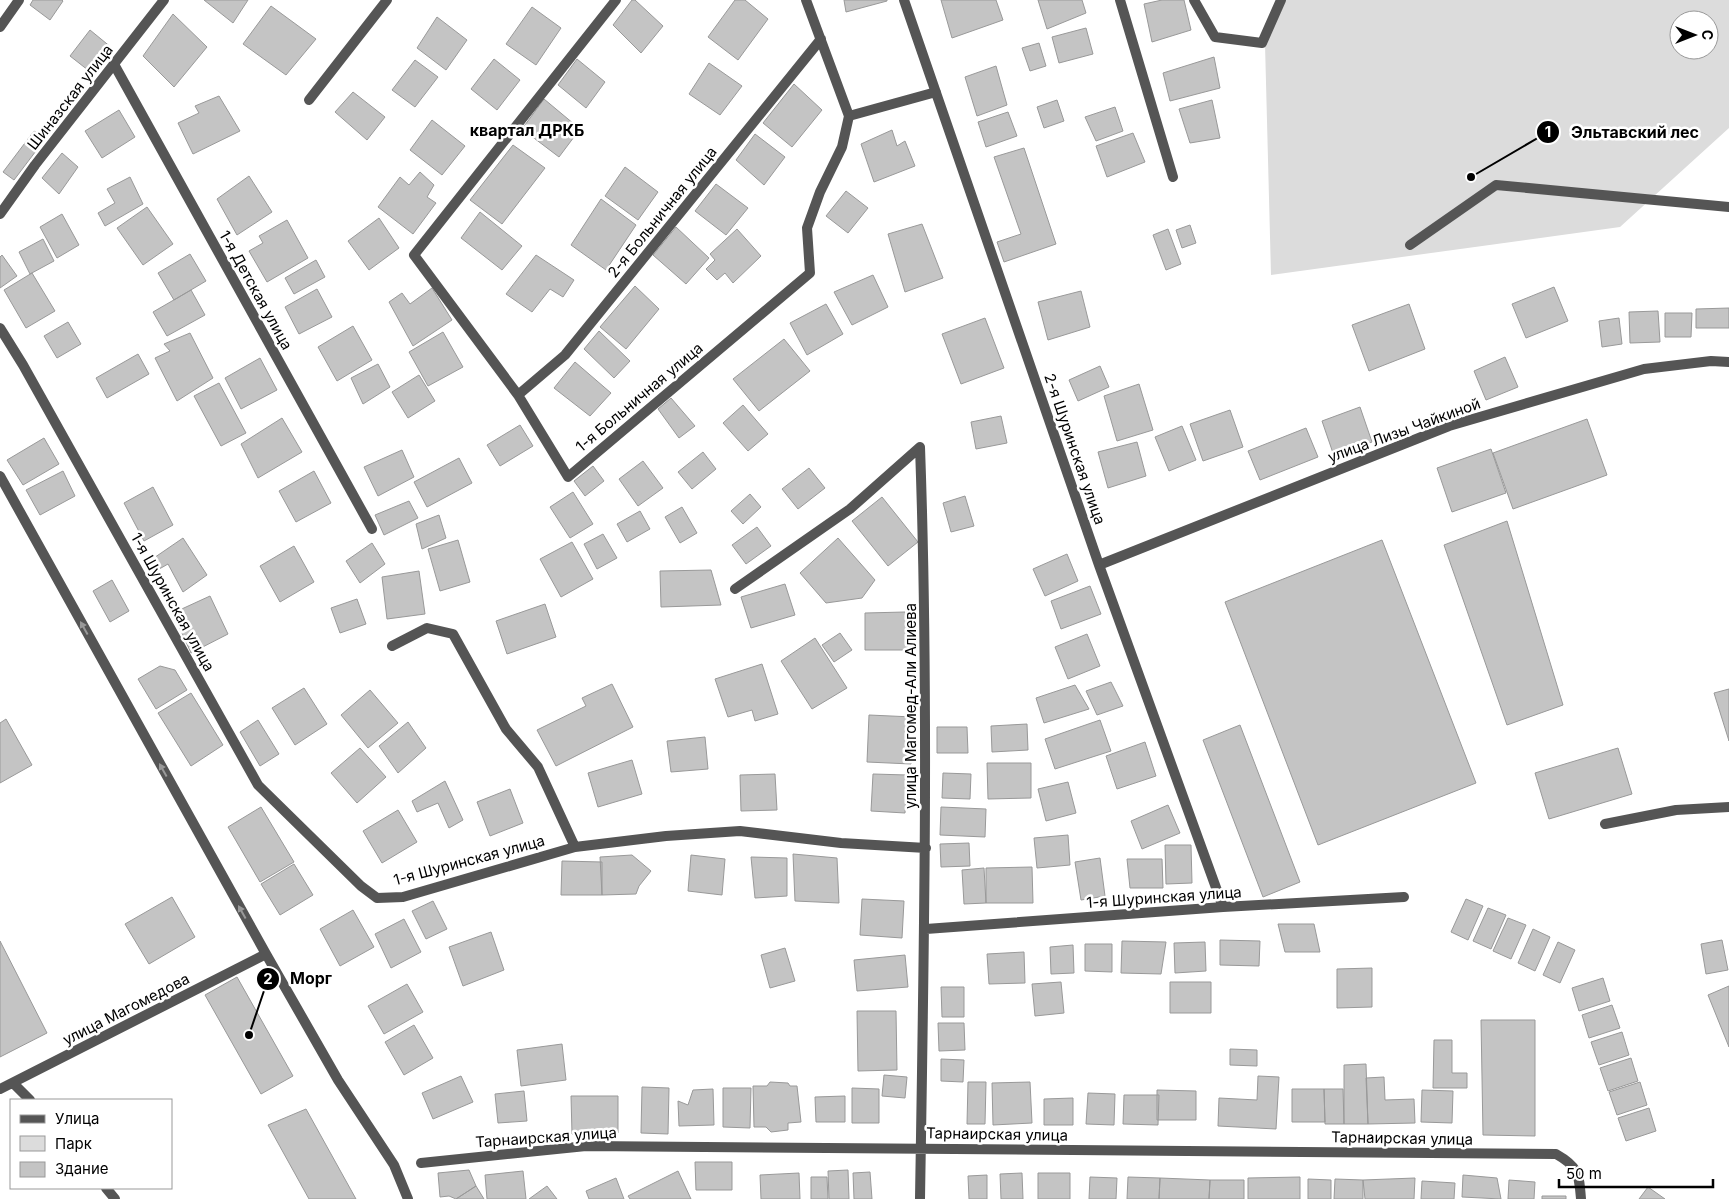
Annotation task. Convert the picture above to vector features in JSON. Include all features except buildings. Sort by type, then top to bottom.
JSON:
[{"type":"street","points":[[0,27],[19,0]]},
{"type":"street","name":"Шиназская улица","points":[[0,214],[35,165],[115,66],[164,0]]},
{"type":"street","points":[[309,100],[387,0]]},
{"type":"street","name":"1-я Больничная улица","points":[[616,0],[414,254],[518,395],[568,477],[810,273],[807,228],[820,192],[842,147],[849,116]]},
{"type":"street","points":[[806,0],[849,116],[936,92]]},
{"type":"street","name":"2-я Шуринская улица","points":[[904,0],[1099,565],[1223,907]]},
{"type":"street","points":[[1120,0],[1172,177]]},
{"type":"street","points":[[1194,0],[1215,37],[1262,43],[1281,0]]},
{"type":"street","name":"2-я Больничная улица","points":[[518,395],[565,355],[821,39]]},
{"type":"street","name":"1-я Детская улица","points":[[115,66],[372,529]]},
{"type":"street","points":[[1410,245],[1496,184],[1729,207]]},
{"type":"street","name":"1-я Шуринская улица","points":[[0,328],[23,364],[258,785],[361,886],[377,898],[403,896],[575,846],[666,836],[740,831],[842,843],[926,848]]},
{"type":"street","name":"улица Лизы Чайкиной","points":[[1099,565],[1449,426],[1644,369],[1712,361],[1729,362]]},
{"type":"street","name":"улица Магомед-Али Алиева","points":[[736,590],[850,509],[920,447],[926,689],[926,929],[920,1199]]},
{"type":"street","points":[[0,476],[338,1080],[394,1165],[408,1199]]},
{"type":"street","points":[[392,646],[427,628],[453,634],[506,728],[538,767],[575,846]]},
{"type":"street","points":[[1605,824],[1676,810],[1729,806]]},
{"type":"street","name":"1-я Шуринская улица","points":[[926,929],[1223,907],[1404,897]]},
{"type":"street","name":"улица Магомедова","points":[[0,1089],[14,1084],[266,954]]},
{"type":"street","points":[[14,1084],[29,1099]]},
{"type":"street","name":"Тарнаирская улица","points":[[421,1163],[586,1146],[1556,1154],[1571,1163],[1579,1178],[1581,1199]]},
{"type":"street","points":[[107,1189],[115,1199]]},
{"type":"green space","points":[[1284,0],[1729,0],[1729,128],[1620,227],[1271,275],[1265,44]]},
{"type":"place","name":"Эльтавский лес","points":[[1471,177]]},
{"type":"place","name":"Морг","points":[[249,1035]]},
{"type":"district","name":"квартал ДРКБ","points":[[527,130]]}]
